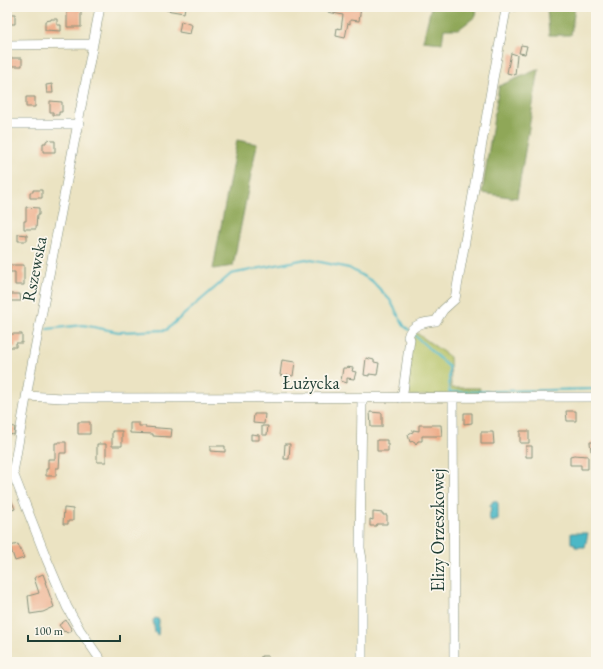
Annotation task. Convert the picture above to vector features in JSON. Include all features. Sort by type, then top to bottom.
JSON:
[{"type":"street","name":"Rszewska","points":[[100,7],[27,396],[10,473],[68,607],[80,630],[102,662]]},
{"type":"street","points":[[400,398],[403,392],[410,339],[408,337],[409,333],[417,325],[436,320],[454,299],[506,10],[513,7]]},
{"type":"street","points":[[7,45],[93,44]]},
{"type":"street","points":[[7,124],[79,124]]},
{"type":"street","name":"Łużycka","points":[[27,396],[70,398],[596,397]]},
{"type":"street","points":[[362,398],[360,548],[362,558],[362,662]]},
{"type":"street","name":"Elizy Orzeszkowej","points":[[453,398],[454,662]]},
{"type":"green space","points":[[431,7],[477,7],[476,16],[459,29],[444,29],[442,43],[423,41]]},
{"type":"green space","points":[[547,7],[575,7],[571,35],[549,35]]},
{"type":"green space","points":[[539,69],[517,198],[482,193],[499,86]]},
{"type":"green space","points":[[237,140],[257,144],[233,266],[213,269]]},
{"type":"green space","points":[[411,329],[450,357],[451,388],[480,388],[478,395],[402,396]]},
{"type":"water","points":[[493,501],[498,503],[498,520],[491,522],[489,517],[491,509],[490,506]]},
{"type":"water","points":[[571,533],[588,533],[585,547],[575,547],[575,544],[571,543]]},
{"type":"water","points":[[155,618],[159,621],[158,635],[155,633],[153,620]]},
{"type":"building","points":[[166,7],[185,7],[184,13],[166,10]]},
{"type":"building","points":[[329,7],[361,7],[359,21],[350,20],[345,38],[336,36],[337,28],[341,29],[343,15],[328,12]]},
{"type":"building","points":[[67,8],[81,8],[81,27],[67,27]]},
{"type":"building","points":[[7,14],[15,14],[15,24],[7,24]]},
{"type":"building","points":[[57,19],[57,25],[61,25],[61,31],[45,30],[45,21]]},
{"type":"building","points":[[181,21],[192,25],[190,34],[179,32]]},
{"type":"building","points":[[521,45],[527,46],[525,54],[519,53]]},
{"type":"building","points":[[511,53],[517,55],[515,75],[507,73]]},
{"type":"building","points":[[7,58],[22,58],[22,66],[7,66]]},
{"type":"building","points":[[52,84],[53,93],[47,93],[46,85]]},
{"type":"building","points":[[26,97],[35,97],[35,107],[26,107]]},
{"type":"building","points":[[50,101],[62,102],[62,112],[59,112],[59,115],[53,115],[53,112],[50,112]]},
{"type":"building","points":[[49,139],[51,141],[55,141],[55,152],[43,152],[43,143],[46,143]]},
{"type":"building","points":[[33,190],[42,190],[42,198],[30,198],[30,192],[33,192]]},
{"type":"building","points":[[26,207],[39,208],[36,229],[24,229],[24,221],[26,221]]},
{"type":"building","points":[[18,234],[27,235],[27,241],[18,241]]},
{"type":"building","points":[[10,265],[24,265],[24,285],[15,285],[15,272],[10,272]]},
{"type":"building","points":[[9,294],[20,294],[21,301],[9,301]]},
{"type":"building","points":[[7,334],[22,334],[22,343],[16,343],[16,347],[8,347]]},
{"type":"building","points":[[366,358],[379,363],[377,375],[364,375]]},
{"type":"building","points":[[282,360],[295,362],[293,376],[287,375],[287,377],[280,375]]},
{"type":"building","points":[[343,368],[353,368],[352,371],[356,372],[354,379],[347,378],[347,383],[341,381]]},
{"type":"building","points":[[566,411],[576,411],[576,421],[567,421]]},
{"type":"building","points":[[370,412],[382,413],[382,427],[371,427]]},
{"type":"building","points":[[464,413],[472,413],[472,423],[464,424]]},
{"type":"building","points":[[254,414],[265,414],[264,424],[253,423]]},
{"type":"building","points":[[78,422],[90,422],[90,434],[78,434]]},
{"type":"building","points":[[130,423],[139,423],[139,426],[145,427],[172,429],[171,437],[153,436],[153,434],[130,433]]},
{"type":"building","points":[[419,425],[441,425],[442,436],[422,436],[422,441],[418,441],[416,444],[414,441],[410,442],[408,435],[413,432],[413,430],[419,431]]},
{"type":"building","points":[[7,426],[15,427],[14,435],[7,434]]},
{"type":"building","points":[[262,426],[268,426],[267,435],[262,435]]},
{"type":"building","points":[[112,431],[122,431],[122,446],[112,446]]},
{"type":"building","points":[[520,431],[529,431],[529,443],[520,443]]},
{"type":"building","points":[[481,432],[493,432],[494,444],[481,444]]},
{"type":"building","points":[[251,434],[259,435],[259,440],[251,440]]},
{"type":"building","points":[[377,440],[387,440],[388,451],[377,451]]},
{"type":"building","points":[[66,442],[66,453],[60,453],[59,468],[56,468],[56,476],[46,476],[48,459],[55,459],[55,443]]},
{"type":"building","points":[[590,442],[596,442],[596,450],[591,451]]},
{"type":"building","points":[[97,444],[106,444],[106,462],[97,462]]},
{"type":"building","points":[[285,444],[290,444],[289,459],[284,459]]},
{"type":"building","points":[[210,446],[225,446],[225,452],[210,451]]},
{"type":"building","points":[[526,446],[532,446],[532,457],[526,457]]},
{"type":"building","points":[[570,456],[588,456],[588,469],[581,469],[581,465],[570,465]]},
{"type":"building","points":[[11,499],[15,509],[7,512],[7,501]]},
{"type":"building","points":[[64,508],[73,509],[73,521],[68,521],[68,524],[63,524]]},
{"type":"building","points":[[373,512],[387,515],[387,524],[370,526],[370,519],[373,520]]},
{"type":"building","points":[[18,544],[24,558],[15,561],[10,546]]},
{"type":"building","points":[[43,574],[54,607],[43,612],[30,614],[28,596],[39,593],[34,578]]},
{"type":"building","points":[[66,620],[72,630],[67,633],[65,631],[64,632],[59,625]]},
{"type":"building","points":[[261,656],[268,656],[268,662],[261,662]]},
{"type":"waterway","points":[[47,329],[83,325],[119,332],[166,330],[231,274],[306,259],[349,268],[372,281],[390,300],[404,326],[409,330]]},
{"type":"waterway","points":[[412,333],[449,367],[449,392],[596,389]]}]
